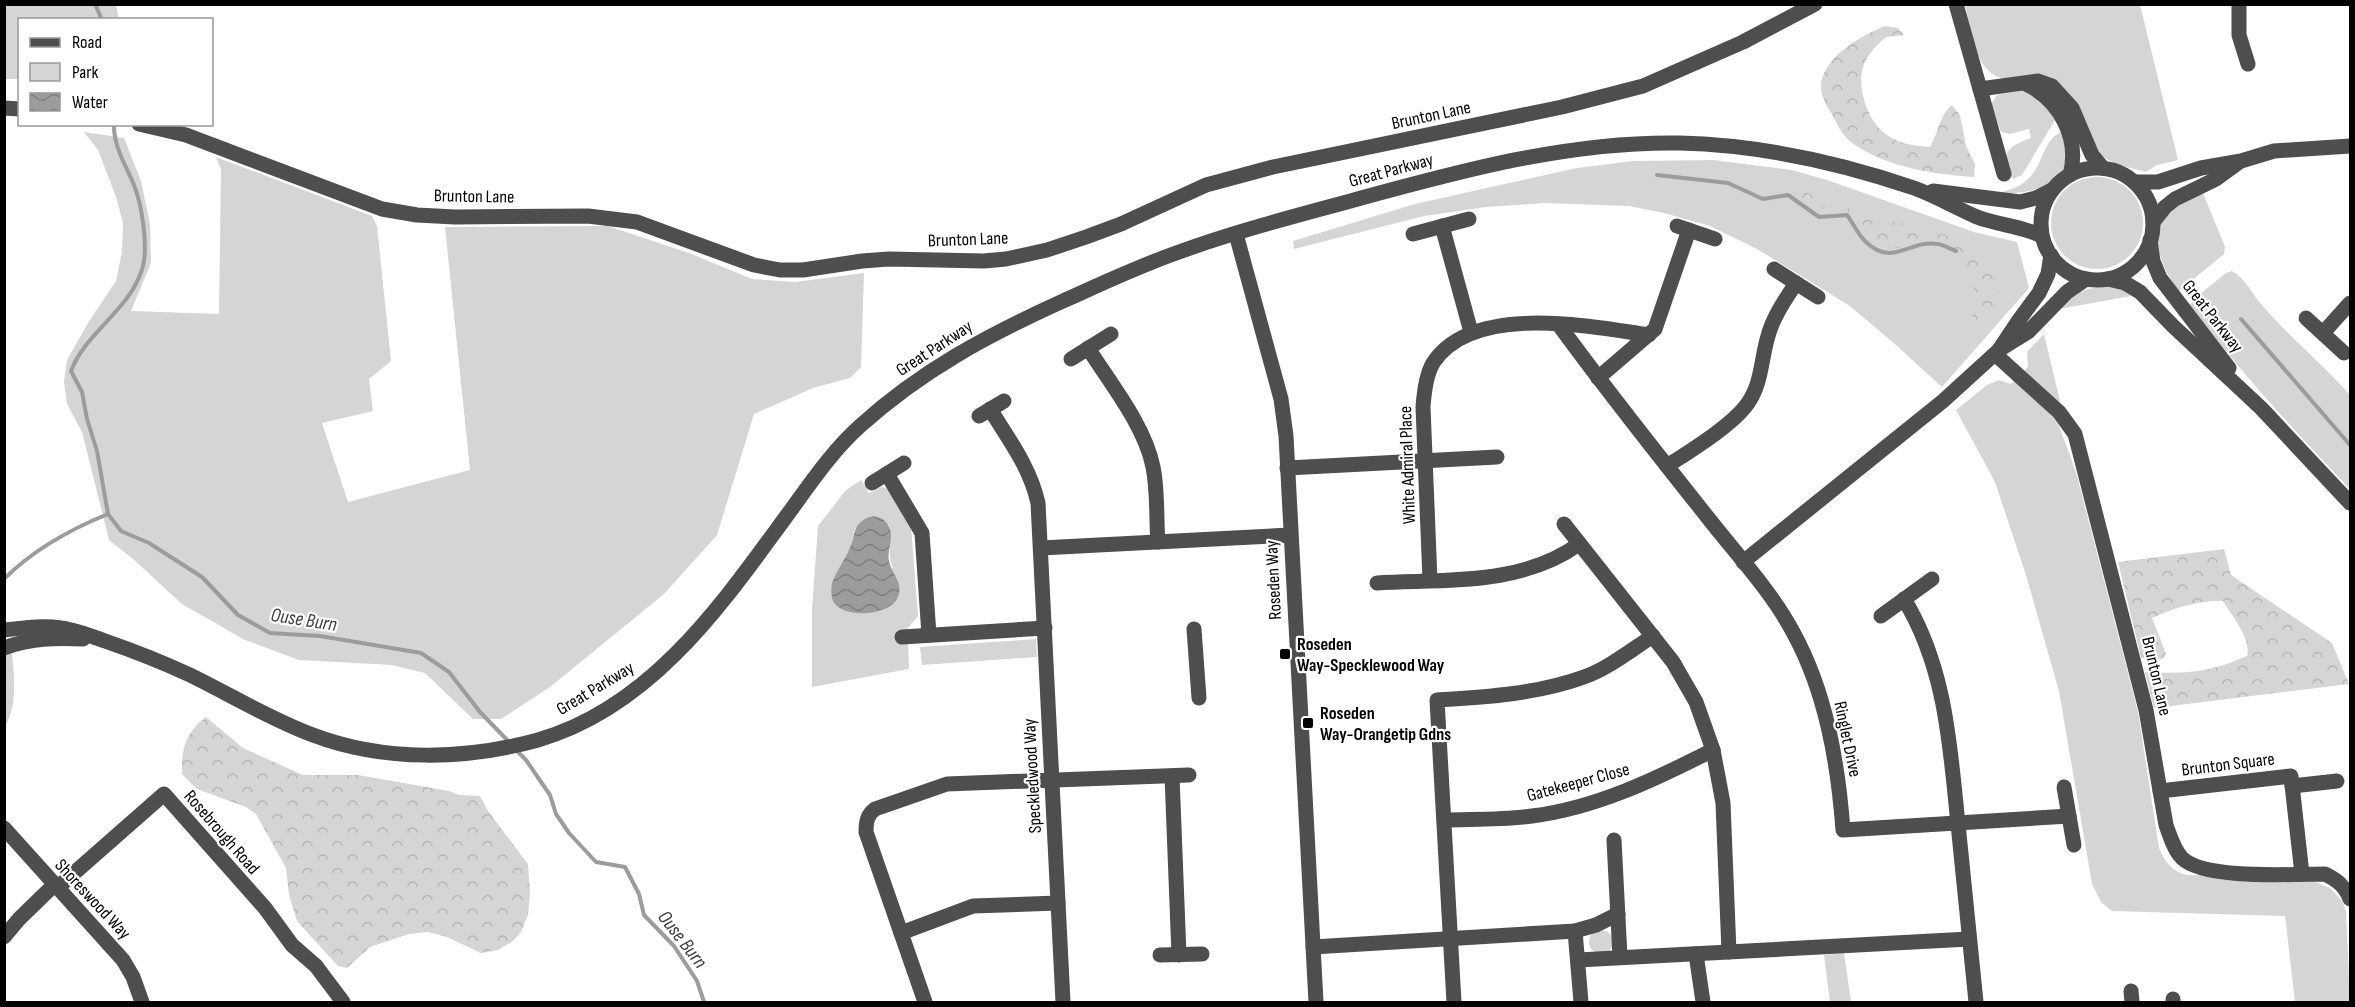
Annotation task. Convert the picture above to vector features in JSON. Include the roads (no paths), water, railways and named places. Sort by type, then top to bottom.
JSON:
[{"type":"street","name":"Brunton Lane","points":[[148,126],[186,135],[382,209],[417,215],[616,218],[648,226],[754,265],[780,270],[803,270],[889,259],[984,261],[1006,259],[1057,247],[1122,224],[1206,185],[1273,167],[1562,107],[1643,86],[1743,42],[1815,4]]},
{"type":"street","points":[[1956,4],[2004,174]]},
{"type":"street","points":[[2239,4],[2239,35],[2248,64]]},
{"type":"street","points":[[1980,89],[2038,81],[2047,83],[2060,93],[2074,112],[2092,155],[2103,168],[2114,170],[2134,182],[2158,182],[2201,168],[2241,161],[2259,154],[2291,148],[2350,146]]},
{"type":"street","points":[[2023,83],[2043,93],[2053,103],[2061,117],[2073,149],[2070,175]]},
{"type":"street","name":"Great Parkway","points":[[4,630],[44,626],[68,629],[104,641],[186,674],[312,735],[350,747],[427,755],[488,750],[540,739],[577,725],[636,689],[678,652],[729,594],[818,473],[857,429],[929,371],[999,330],[1114,278],[1182,251],[1427,179],[1515,160],[1611,146],[1675,143],[1778,152],[1840,166],[1921,190],[2020,202],[2036,198],[2054,189],[2070,175],[2086,169],[2103,168]]},
{"type":"street","points":[[2153,222],[2169,203],[2216,178],[2241,161]]},
{"type":"street","name":"Great Parkway","points":[[2108,279],[2118,276],[2134,265],[2147,249],[2150,240],[2153,222],[2148,201],[2134,182]]},
{"type":"street","name":"Great Parkway","points":[[2054,189],[2043,210],[2043,236],[2051,255],[2066,270],[2086,279],[2108,279],[2125,283],[2140,292],[2261,408],[2350,503]]},
{"type":"street","name":"Great Parkway","points":[[1921,190],[1972,215],[2043,236]]},
{"type":"street","points":[[1413,234],[1469,219]]},
{"type":"street","points":[[1442,226],[1471,332]]},
{"type":"street","points":[[1598,378],[1655,329],[1683,228],[1715,239]]},
{"type":"street","name":"Roseden Way","points":[[1236,234],[1281,399],[1287,468],[1316,1002]]},
{"type":"street","name":"Great Parkway","points":[[2150,240],[2153,261],[2160,278],[2261,408]]},
{"type":"street","points":[[1997,352],[2040,293],[2048,274],[2051,255]]},
{"type":"street","points":[[1774,269],[1818,297]]},
{"type":"street","points":[[1743,562],[1943,401],[1997,352],[2028,332],[2067,292],[2086,279]]},
{"type":"street","points":[[1667,466],[1725,424],[1747,404],[1759,383],[1768,334],[1779,309],[1796,283]]},
{"type":"street","points":[[2323,333],[2350,303]]},
{"type":"street","points":[[2306,318],[2344,353]]},
{"type":"street","name":"White Admiral Place","points":[[1430,580],[1423,407],[1425,389],[1432,365],[1444,349],[1471,332],[1503,325],[1559,325],[1649,335]]},
{"type":"street","name":"Ringlet Drive","points":[[1559,325],[1598,378],[1772,598],[1794,633],[1815,680],[1834,751],[1843,830],[2069,816]]},
{"type":"street","points":[[1071,358],[1111,334]]},
{"type":"street","points":[[1088,348],[1131,416],[1153,467],[1158,542]]},
{"type":"street","name":"Brunton Lane","points":[[1997,352],[2059,412],[2074,434],[2136,669],[2166,825],[2172,842],[2182,858],[2195,867],[2215,872],[2325,874],[2337,880],[2350,899]]},
{"type":"street","name":"Speckledwood Way","points":[[1004,401],[984,412],[1026,466],[1038,503],[1063,1002]]},
{"type":"street","points":[[1287,468],[1497,457]]},
{"type":"street","points":[[872,483],[904,463]]},
{"type":"street","points":[[886,474],[922,533],[929,635]]},
{"type":"street","points":[[1564,524],[1673,662],[1696,702],[1713,750],[1723,803],[1729,952]]},
{"type":"street","points":[[1041,548],[1290,535]]},
{"type":"street","points":[[1377,583],[1494,577],[1547,563],[1579,544]]},
{"type":"street","points":[[1881,616],[1932,579]]},
{"type":"street","points":[[1904,599],[1922,632],[1935,668],[1948,720],[1977,1002]]},
{"type":"street","points":[[902,637],[1044,628]]},
{"type":"street","points":[[1194,629],[1199,698]]},
{"type":"street","points":[[1454,1002],[1437,700],[1500,696],[1561,684],[1586,676],[1610,664],[1653,636]]},
{"type":"street","name":"Great Parkway","points":[[4,648],[42,639],[104,641]]},
{"type":"street","name":"Gatekeeper Close","points":[[1444,820],[1531,816],[1559,810],[1648,783],[1713,750]]},
{"type":"street","points":[[925,1002],[866,832],[867,819],[875,808],[947,784],[1189,775]]},
{"type":"street","points":[[1172,776],[1179,954]]},
{"type":"street","name":"Brunton Square","points":[[2160,791],[2291,776],[2302,874]]},
{"type":"street","name":"Brunton Square","points":[[2292,786],[2337,781]]},
{"type":"street","points":[[2064,787],[2074,845]]},
{"type":"street","name":"Rosebrough Road","points":[[55,887],[164,794],[265,908],[292,945],[316,966],[343,1002]]},
{"type":"street","name":"Shoreswood Way","points":[[4,828],[123,960],[133,977],[142,1002]]},
{"type":"street","points":[[1614,840],[1620,957]]},
{"type":"street","points":[[4,937],[19,919],[55,887]]},
{"type":"street","points":[[901,933],[973,906],[1058,903]]},
{"type":"street","points":[[1313,947],[1575,931],[1596,926],[1618,914]]},
{"type":"street","points":[[1575,931],[1581,1002]]},
{"type":"street","points":[[1578,960],[1969,939]]},
{"type":"street","points":[[1160,955],[1202,954]]},
{"type":"street","points":[[1696,954],[1703,1002]]},
{"type":"water","points":[[873,516],[884,520],[890,529],[889,561],[899,584],[899,594],[892,605],[875,612],[846,611],[833,601],[832,583],[850,548],[857,527],[863,520]]},
{"type":"waterway","name":"Ouse Burn","points":[[95,4],[101,18]]},
{"type":"waterway","name":"Ouse Burn","points":[[114,126],[118,148],[139,203],[144,237],[143,266],[129,295],[87,344],[71,371],[82,392],[87,419],[97,451],[108,514],[121,531],[149,543],[202,577],[238,615],[270,633],[320,636],[421,653],[449,672],[480,712],[510,743]]},
{"type":"waterway","points":[[1657,175],[1728,183],[1763,199],[1788,195],[1819,217],[1847,215],[1863,239],[1885,253],[1928,244],[1940,245],[1956,251]]},
{"type":"waterway","points":[[2241,319],[2350,445]]},
{"type":"waterway","points":[[4,579],[15,568],[53,541],[108,514]]},
{"type":"waterway","name":"Ouse Burn","points":[[517,751],[526,760],[550,795],[556,814],[569,833],[596,862],[625,867],[639,894],[644,915],[674,946],[697,981],[704,1002]]},
{"type":"place","name":"Roseden Way-Specklewood Way","points":[[1285,654]]},
{"type":"place","name":"Roseden Way-Orangetip Gdns","points":[[1308,723]]}]
